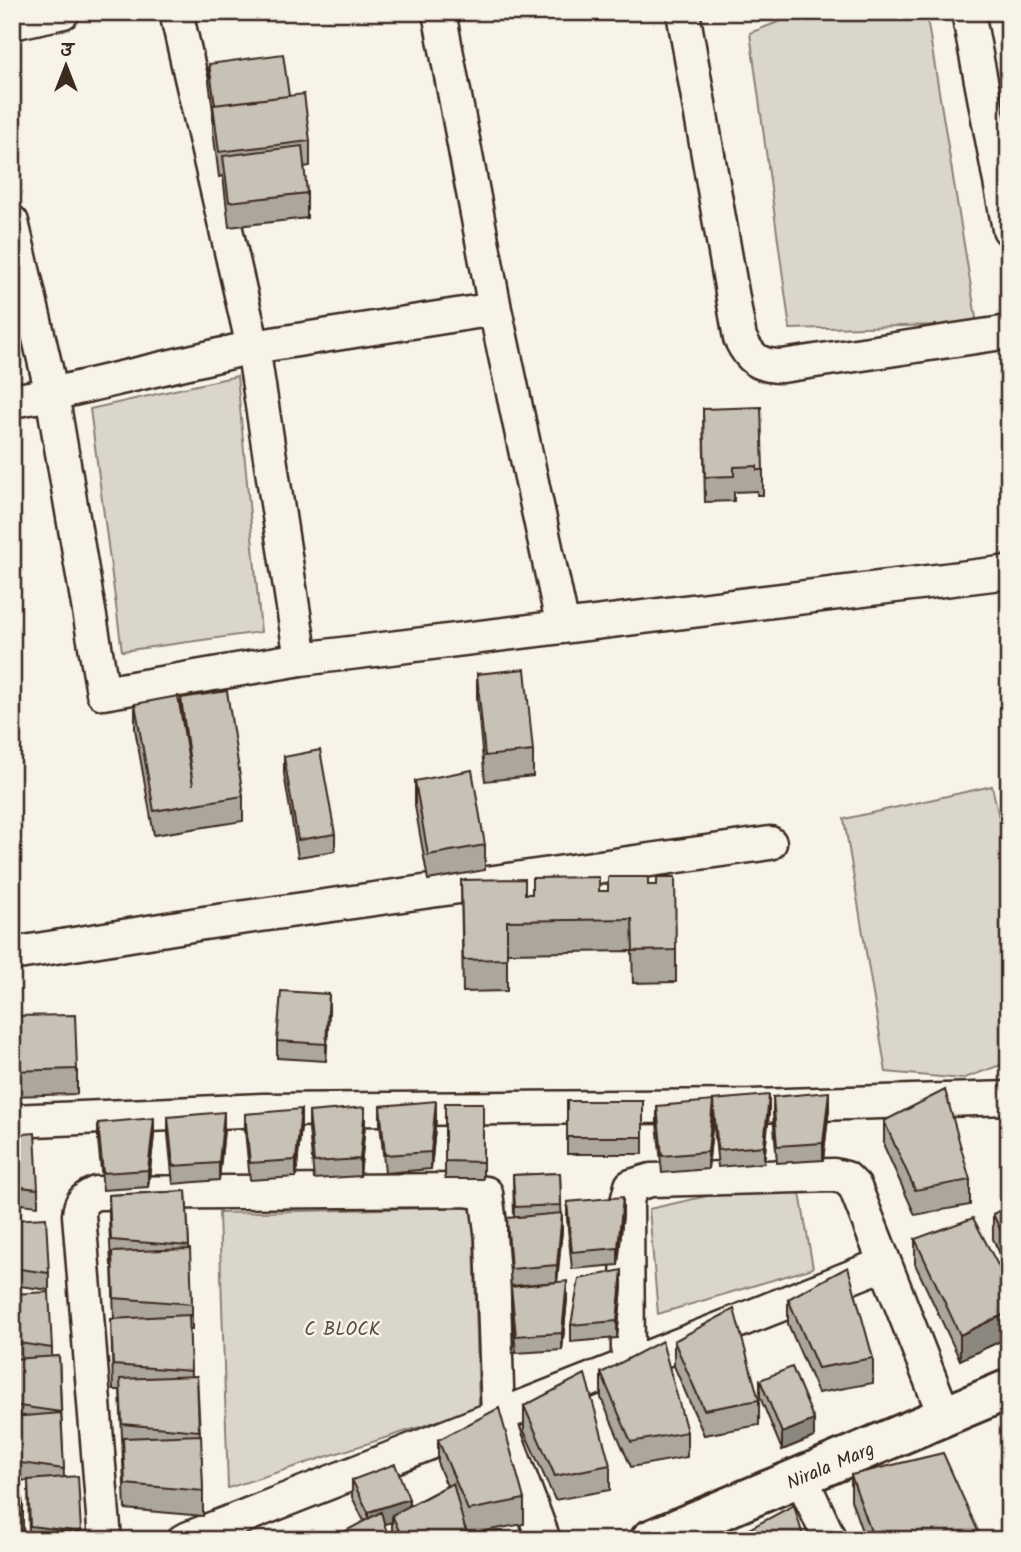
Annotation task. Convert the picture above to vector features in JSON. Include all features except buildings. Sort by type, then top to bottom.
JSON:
[{"type":"street","points":[[12,23],[63,12]]},
{"type":"street","points":[[176,12],[253,346],[301,659]]},
{"type":"street","points":[[439,12],[495,309],[563,627]]},
{"type":"street","points":[[683,12],[740,338],[749,356],[764,366],[782,366],[1009,332]]},
{"type":"street","points":[[968,12],[1009,229]]},
{"type":"street","points":[[12,222],[52,394],[103,693],[301,659],[1009,572]]},
{"type":"street","points":[[12,401],[253,346],[495,309]]},
{"type":"street","points":[[12,954],[204,923],[770,843]]},
{"type":"street","points":[[12,1121],[263,1110],[709,1107],[1009,1098]]},
{"type":"street","points":[[628,1365],[627,1202],[631,1186],[651,1180],[834,1175],[846,1178],[855,1187],[945,1417]]},
{"type":"street","points":[[105,1540],[80,1204],[96,1193],[464,1190],[486,1193],[492,1239],[498,1417],[544,1540]]},
{"type":"street","points":[[184,1540],[884,1264]]},
{"type":"street","name":"Nirala Marg","points":[[650,1540],[1009,1389]]},
{"type":"street","points":[[801,1477],[830,1540]]},
{"type":"green space","points":[[804,12],[926,12],[977,324],[790,329],[750,33]]},
{"type":"green space","points":[[237,376],[261,632],[122,651],[90,409]]},
{"type":"green space","points":[[992,786],[1009,863],[1009,1062],[962,1079],[886,1072],[844,819]]},
{"type":"green space","points":[[797,1176],[813,1268],[658,1314],[649,1209]]},
{"type":"green space","name":"C BLOCK","points":[[473,1207],[479,1408],[228,1488],[219,1213]]}]
